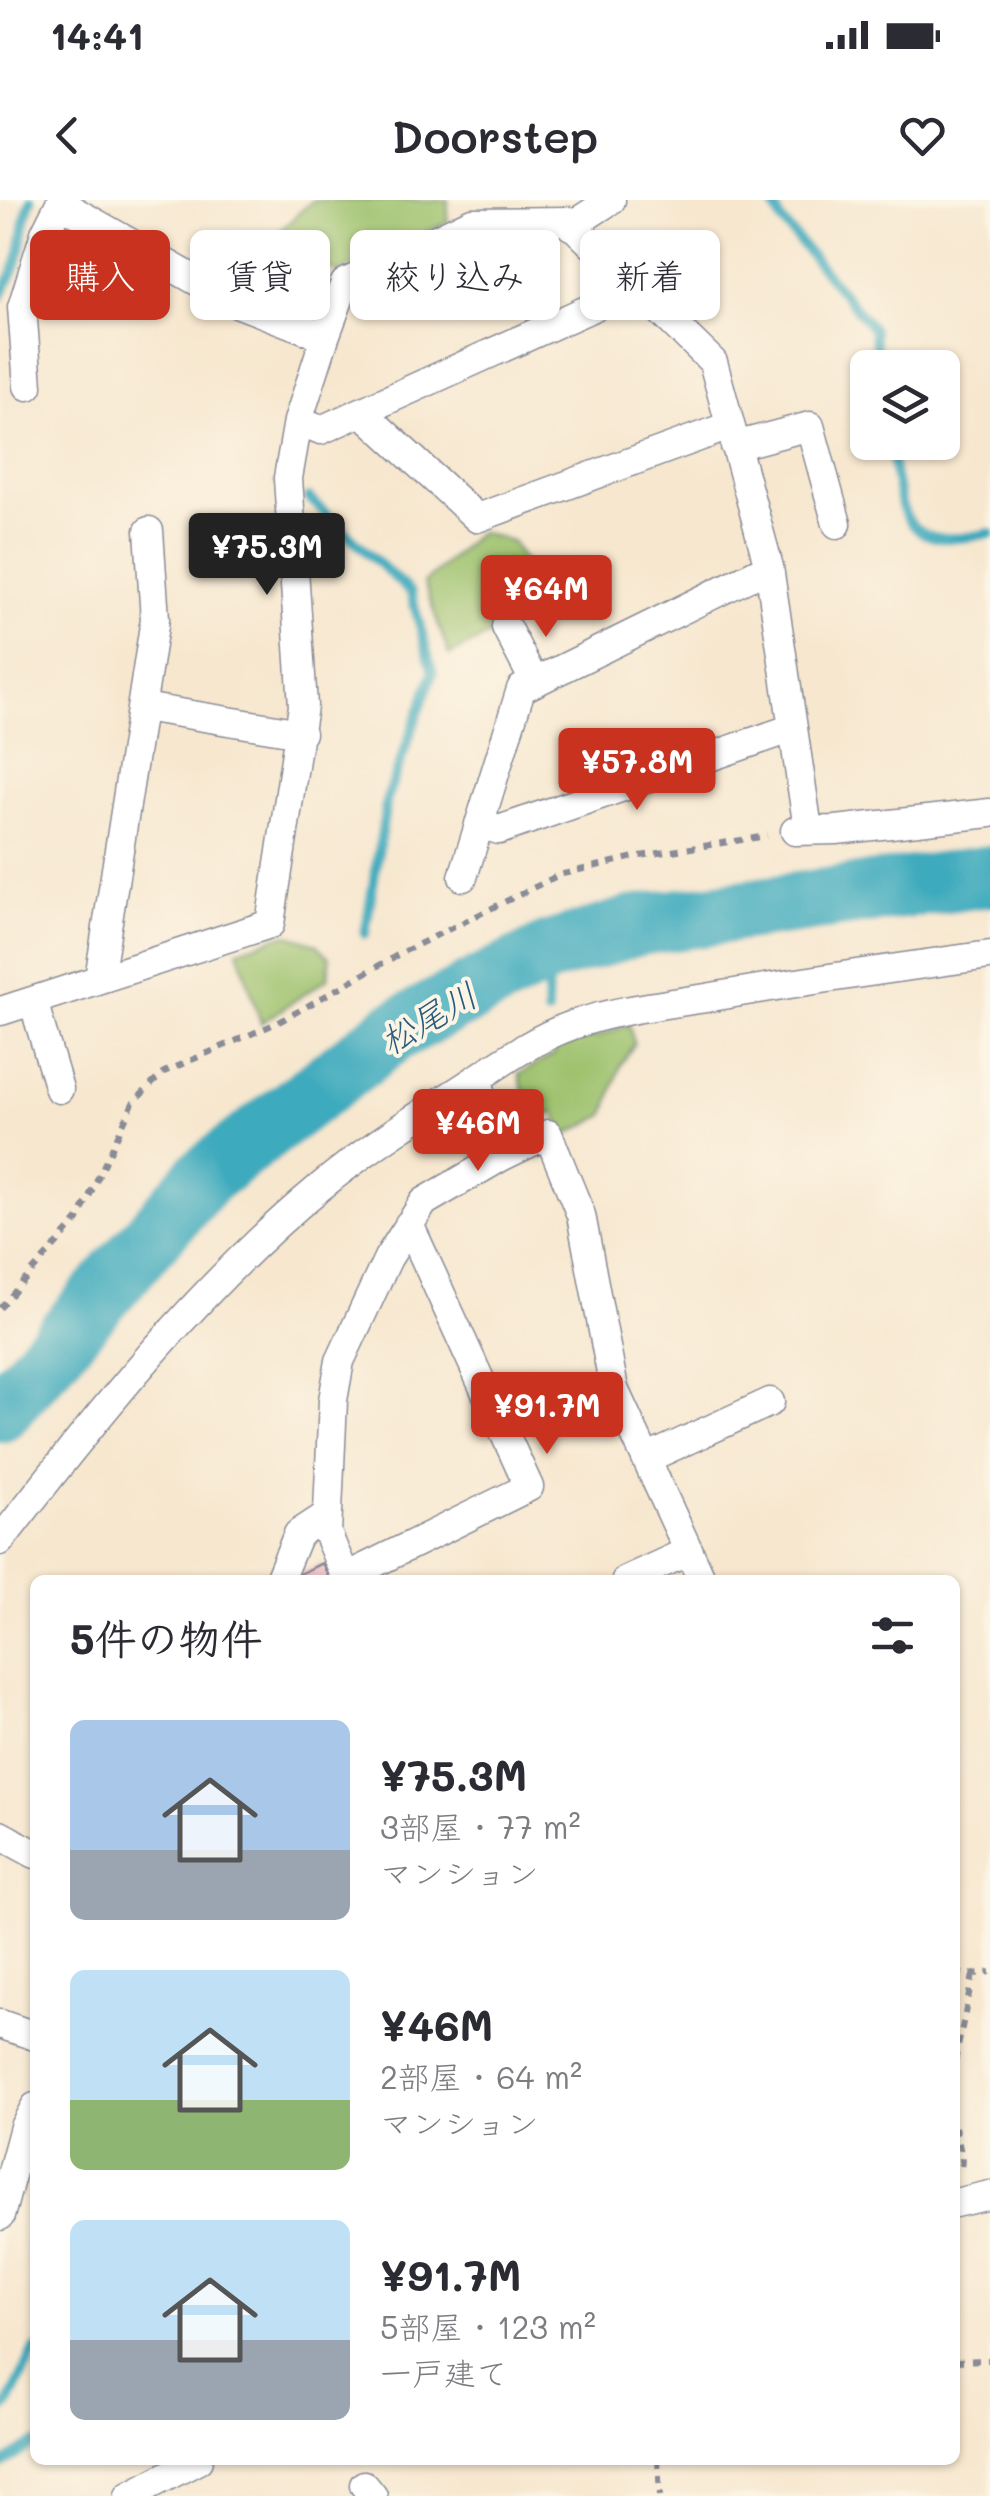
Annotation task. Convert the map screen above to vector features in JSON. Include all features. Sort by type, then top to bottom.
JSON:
[{"type":"street","points":[[571,226],[611,200]]},
{"type":"street","points":[[28,386],[22,307],[45,233],[61,201],[234,302],[325,337]]},
{"type":"street","points":[[1,1011],[270,924],[304,706],[288,478],[298,421],[344,283],[472,222],[568,221],[580,235]]},
{"type":"street","points":[[298,421],[320,430],[580,313]]},
{"type":"street","points":[[668,320],[712,362],[769,567],[793,728],[802,830],[836,830],[990,813]]},
{"type":"street","points":[[363,412],[476,518],[732,436],[810,426],[837,524]]},
{"type":"street","points":[[99,979],[155,619],[150,530]]},
{"type":"street","points":[[463,876],[521,688],[769,567]]},
{"type":"street","points":[[506,627],[534,680]]},
{"type":"street","points":[[143,707],[301,734]]},
{"type":"street","points":[[479,824],[500,830],[793,728]]},
{"type":"street","points":[[0,1541],[80,1438],[174,1330],[256,1246],[318,1188],[407,1123],[528,1046],[573,1025],[625,1012],[776,985],[990,955]]},
{"type":"street","points":[[32,1001],[60,1089]]},
{"type":"street","points":[[478,1078],[501,1157]]},
{"type":"street","points":[[345,1575],[327,1533],[332,1400],[340,1361],[388,1258],[424,1202],[548,1134],[581,1215],[614,1389],[700,1575]]},
{"type":"street","points":[[352,1575],[529,1488],[409,1224]]},
{"type":"street","points":[[646,1459],[770,1402]]},
{"type":"street","points":[[281,1575],[298,1534],[327,1515]]},
{"type":"street","points":[[637,1575],[689,1551]]},
{"type":"street","points":[[0,1835],[30,1851]]},
{"type":"street","points":[[0,2024],[30,2034]]},
{"type":"street","points":[[0,2216],[30,2116]]},
{"type":"street","points":[[960,2202],[990,2195]]},
{"type":"street","points":[[130,2496],[189,2465]]},
{"type":"path","points":[[0,1308],[78,1220],[134,1104],[164,1072],[279,1022],[400,953],[559,875],[634,858],[802,830]]},
{"type":"path","points":[[960,1973],[990,1972]]},
{"type":"path","points":[[960,2037],[973,1974]]},
{"type":"path","points":[[960,2360],[990,2360]]},
{"type":"path","points":[[658,2465],[660,2496]]},
{"type":"green space","points":[[313,200],[448,200],[448,222],[431,230],[350,230],[350,267],[338,273],[330,269],[330,230],[281,230]]},
{"type":"green space","points":[[479,532],[512,541],[540,588],[510,604],[518,621],[449,655],[424,583]]},
{"type":"green space","points":[[286,934],[317,944],[330,958],[328,978],[261,1023],[238,950]]},
{"type":"green space","points":[[629,1024],[634,1044],[620,1066],[605,1115],[565,1135],[555,1112],[531,1120],[519,1074],[555,1054],[550,1044],[597,1037]]},
{"type":"building","points":[[322,1563],[328,1575],[300,1575]]},
{"type":"waterway","points":[[0,297],[16,263],[31,200]]},
{"type":"waterway","points":[[771,200],[781,220],[873,329],[876,350]]},
{"type":"waterway","points":[[893,460],[903,509],[910,523],[922,533],[938,538],[990,533]]},
{"type":"waterway","points":[[309,498],[411,593],[433,673],[387,798],[365,934]]},
{"type":"waterway","name":"松尾川","points":[[0,1411],[204,1177],[395,1031],[549,952],[638,925],[990,876]]},
{"type":"waterway","points":[[547,1013],[549,952]]},
{"type":"waterway","points":[[0,2410],[8,2405],[30,2359]]},
{"type":"waterway","points":[[0,2466],[30,2446]]}]
